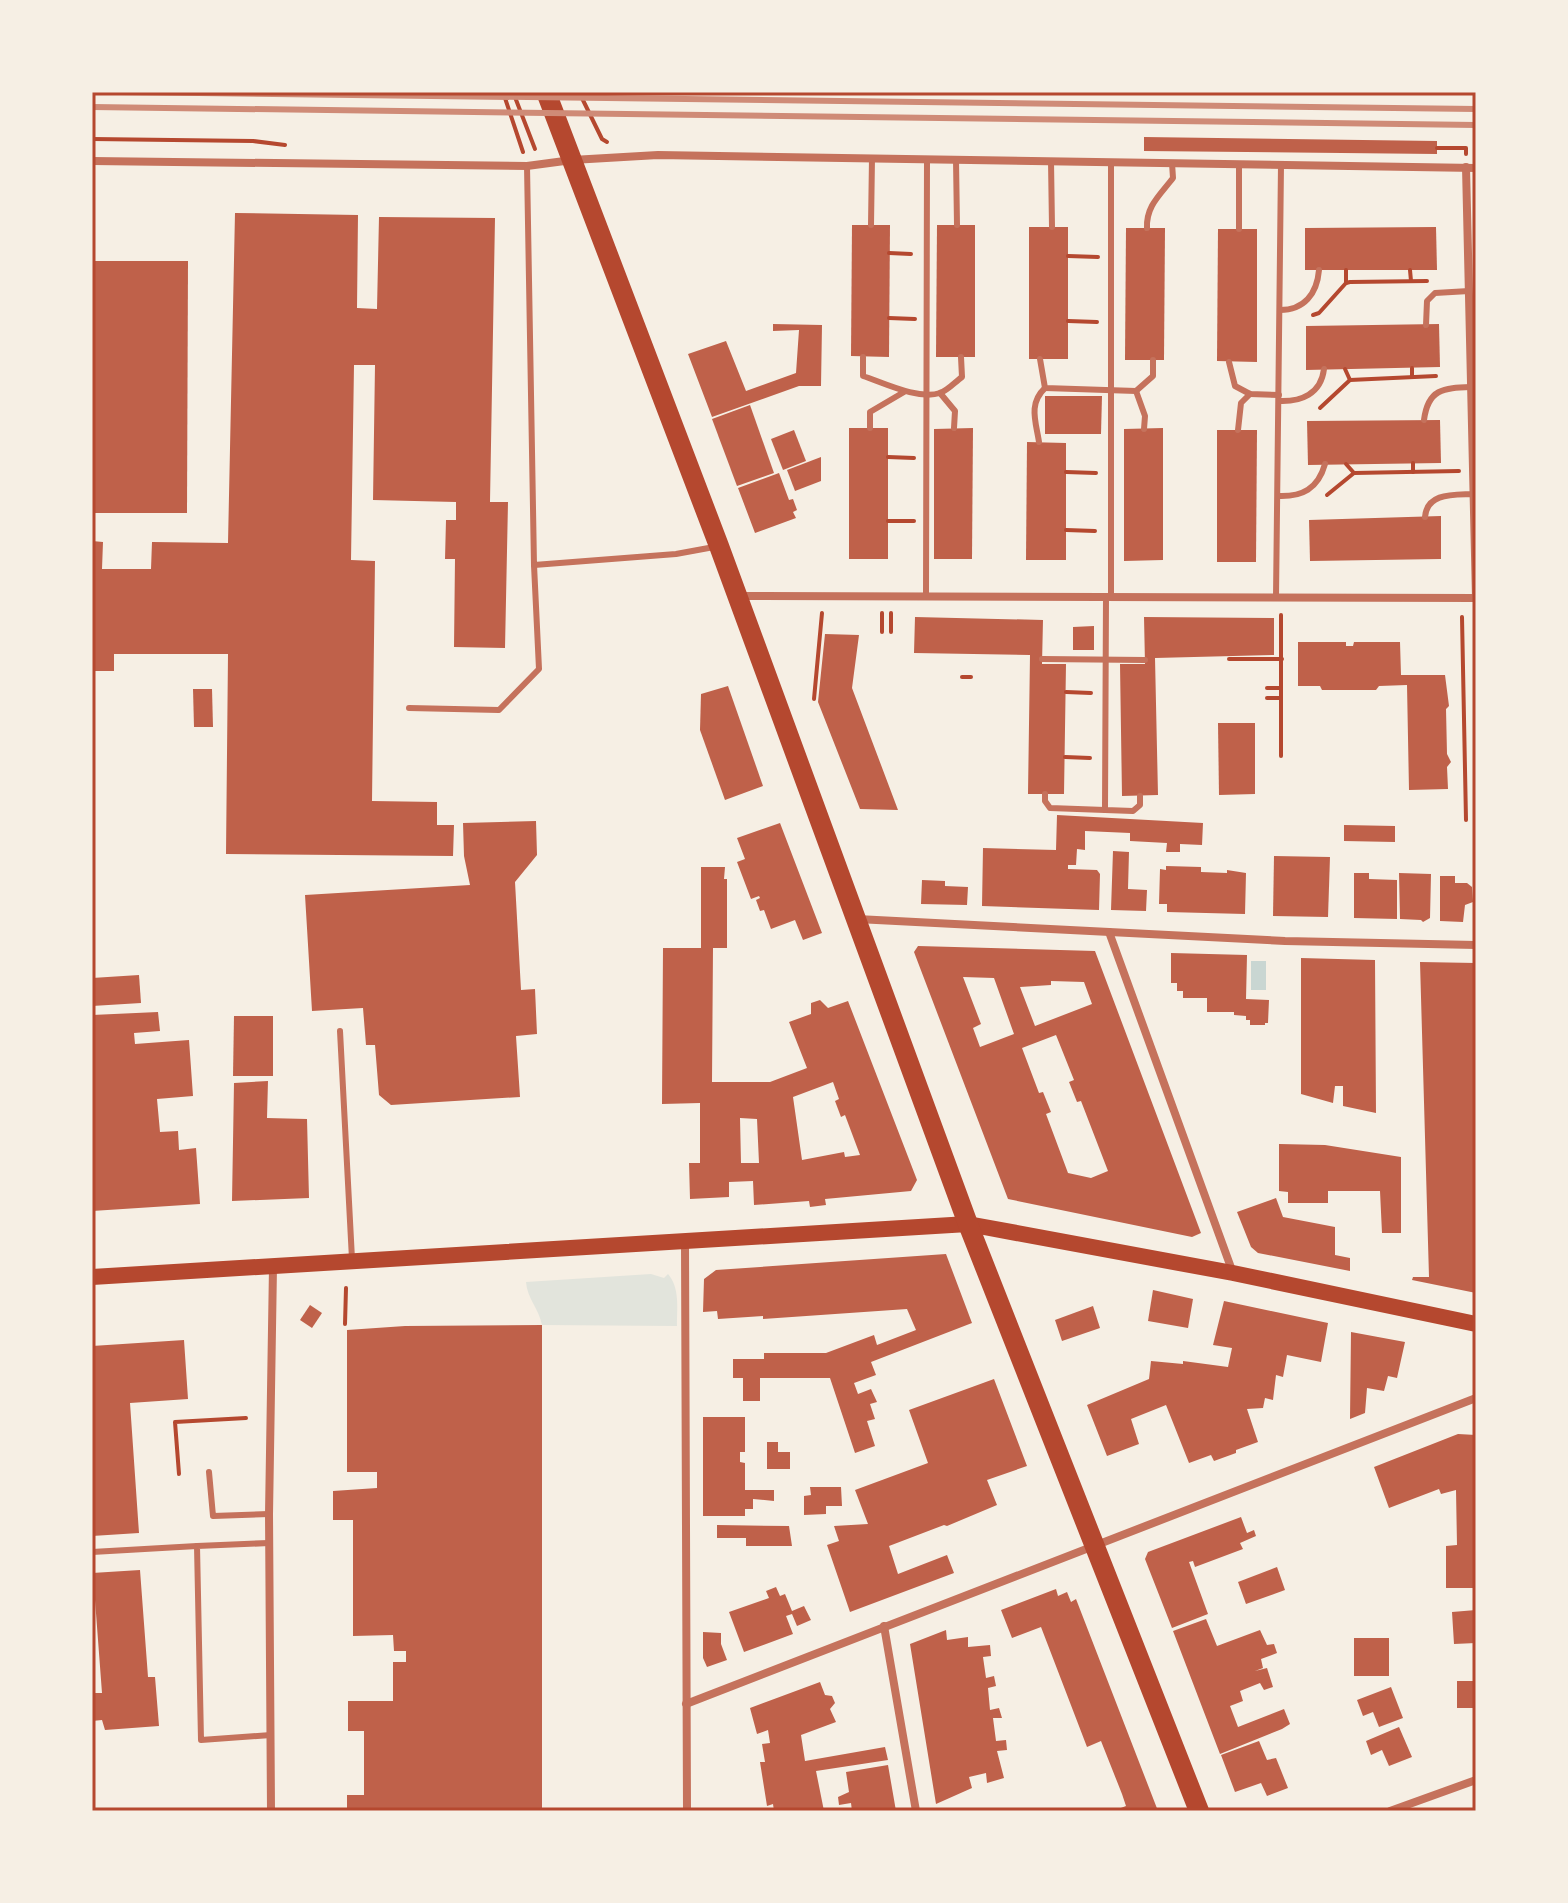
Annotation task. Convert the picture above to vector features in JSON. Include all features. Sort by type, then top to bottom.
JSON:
[{"type":"main road","points":[[546,92],[719,546],[968,1224],[1199,1811]]},
{"type":"main road","points":[[92,1277],[968,1224],[1233,1273],[1476,1324]]},
{"type":"street","points":[[92,161],[527,166],[642,156],[1471,168],[1469,291],[1476,598],[736,596]]},
{"type":"street","points":[[856,919],[1285,941],[1476,945]]},
{"type":"street","points":[[1109,932],[1233,1273]]},
{"type":"street","points":[[685,1242],[687,1811]]},
{"type":"street","points":[[271,1811],[269,1514],[273,1267]]},
{"type":"street","points":[[686,1704],[1476,1398]]},
{"type":"street","points":[[884,1626],[916,1811]]},
{"type":"street","points":[[1390,1811],[1476,1780]]},
{"type":"lane","points":[[871,225],[872,158]]},
{"type":"lane","points":[[926,595],[927,159]]},
{"type":"lane","points":[[956,160],[957,225]]},
{"type":"lane","points":[[1051,161],[1052,227]]},
{"type":"lane","points":[[1105,810],[1111,531],[1111,162]]},
{"type":"lane","points":[[1147,228],[1146,215],[1153,201],[1173,178],[1172,163]]},
{"type":"lane","points":[[1239,164],[1239,229]]},
{"type":"lane","points":[[1276,597],[1281,165]]},
{"type":"lane","points":[[409,708],[499,710],[539,669],[534,565],[527,166]]},
{"type":"lane","points":[[1280,310],[1292,310],[1311,296],[1317,285],[1319,270]]},
{"type":"lane","points":[[1426,325],[1427,301],[1435,293],[1469,291]]},
{"type":"lane","points":[[863,357],[863,376],[904,392],[927,393],[940,393],[962,377],[961,357]]},
{"type":"lane","points":[[1040,359],[1045,388]]},
{"type":"lane","points":[[1039,442],[1033,408],[1038,395],[1045,388],[1136,391],[1153,376],[1153,360]]},
{"type":"lane","points":[[1229,362],[1235,386],[1250,394],[1297,402],[1319,386],[1324,369]]},
{"type":"lane","points":[[1424,420],[1429,399],[1436,393],[1471,387]]},
{"type":"lane","points":[[1136,391],[1145,416],[1144,429]]},
{"type":"lane","points":[[870,428],[870,412],[904,392]]},
{"type":"lane","points":[[940,393],[955,411],[954,428]]},
{"type":"lane","points":[[1238,430],[1241,403],[1250,394]]},
{"type":"lane","points":[[1278,496],[1295,497],[1304,493],[1314,486],[1325,464]]},
{"type":"lane","points":[[1425,517],[1433,500],[1442,496],[1473,494]]},
{"type":"lane","points":[[534,565],[676,554],[719,546]]},
{"type":"lane","points":[[1042,659],[1145,660]]},
{"type":"lane","points":[[1045,794],[1050,808],[1133,811],[1140,805],[1140,796]]},
{"type":"lane","points":[[340,1031],[352,1262]]},
{"type":"lane","points":[[209,1472],[213,1516],[269,1514]]},
{"type":"lane","points":[[92,1552],[269,1543]]},
{"type":"lane","points":[[197,1546],[201,1740],[271,1735]]},
{"type":"path","points":[[503,92],[527,166]]},
{"type":"path","points":[[513,92],[524,125],[544,164]]},
{"type":"path","points":[[579,92],[602,139],[616,148],[642,156]]},
{"type":"path","points":[[1279,321],[1319,313],[1346,283],[1346,270]]},
{"type":"path","points":[[1410,270],[1411,281]]},
{"type":"path","points":[[1346,283],[1425,281]]},
{"type":"path","points":[[1412,368],[1412,377]]},
{"type":"path","points":[[1345,369],[1350,380]]},
{"type":"path","points":[[1278,416],[1312,412],[1350,380],[1429,376]]},
{"type":"path","points":[[1413,463],[1413,472]]},
{"type":"path","points":[[1346,464],[1354,473]]},
{"type":"path","points":[[1321,500],[1354,473],[1473,470]]},
{"type":"path","points":[[1066,472],[1111,473]]},
{"type":"path","points":[[1066,530],[1111,531]]},
{"type":"path","points":[[814,699],[822,613]]},
{"type":"path","points":[[882,613],[882,632]]},
{"type":"path","points":[[891,613],[891,632]]},
{"type":"path","points":[[1281,615],[1281,756]]},
{"type":"path","points":[[1462,617],[1466,820]]},
{"type":"path","points":[[1229,659],[1282,659]]},
{"type":"path","points":[[962,677],[971,677]]},
{"type":"path","points":[[1267,688],[1281,688]]},
{"type":"path","points":[[1267,698],[1281,698]]},
{"type":"path","points":[[345,1324],[346,1288]]},
{"type":"path","points":[[179,1474],[175,1422],[246,1418]]},
{"type":"shaded area","points":[[1251,961],[1266,961],[1266,990],[1251,990]]},
{"type":"shaded area","points":[[651,1274],[664,1278],[668,1274],[672,1280],[677,1298],[677,1326],[542,1325],[526,1282]]},
{"type":"building","points":[[1144,137],[1437,141],[1437,154],[1144,151]]},
{"type":"building","points":[[235,213],[358,215],[357,308],[377,309],[379,217],[495,218],[490,502],[508,502],[505,648],[454,647],[455,559],[445,559],[446,520],[456,520],[456,502],[373,500],[375,365],[354,365],[351,560],[375,561],[372,801],[437,802],[437,825],[454,825],[453,856],[226,854],[228,654],[114,654],[114,671],[92,671],[92,541],[103,542],[102,569],[151,569],[152,542],[228,543]]},
{"type":"building","points":[[852,225],[890,225],[889,357],[851,356]]},
{"type":"building","points":[[937,225],[975,225],[975,357],[936,357]]},
{"type":"building","points":[[1029,227],[1068,227],[1068,359],[1029,359]]},
{"type":"building","points":[[1436,227],[1437,270],[1305,270],[1305,228]]},
{"type":"building","points":[[1126,228],[1165,228],[1164,360],[1125,360]]},
{"type":"building","points":[[1218,229],[1257,229],[1257,362],[1217,361]]},
{"type":"building","points":[[92,261],[188,261],[187,513],[92,513]]},
{"type":"building","points":[[773,324],[822,325],[821,386],[799,386],[712,417],[688,354],[726,341],[746,391],[796,373],[799,330],[773,331]]},
{"type":"building","points":[[1439,324],[1440,367],[1306,370],[1306,326]]},
{"type":"building","points":[[1045,396],[1102,396],[1101,434],[1045,434]]},
{"type":"building","points":[[750,405],[774,473],[737,486],[712,419]]},
{"type":"building","points":[[1440,420],[1441,463],[1308,465],[1307,421]]},
{"type":"building","points":[[849,428],[888,428],[888,559],[849,559]]},
{"type":"building","points":[[973,428],[972,559],[934,559],[934,429]]},
{"type":"building","points":[[1163,428],[1163,560],[1124,561],[1124,429]]},
{"type":"building","points":[[794,430],[806,461],[783,470],[771,439]]},
{"type":"building","points":[[1217,430],[1257,430],[1256,562],[1217,562]]},
{"type":"building","points":[[1027,442],[1066,443],[1066,560],[1026,560]]},
{"type":"building","points":[[821,457],[821,481],[795,491],[787,470]]},
{"type":"building","points":[[779,473],[789,500],[793,499],[796,518],[755,533],[738,488]]},
{"type":"building","points":[[1441,516],[1441,559],[1310,561],[1309,520]]},
{"type":"building","points":[[915,617],[1043,620],[1042,664],[1066,664],[1064,794],[1028,794],[1030,655],[914,653]]},
{"type":"building","points":[[1144,617],[1274,618],[1274,655],[1155,658],[1158,795],[1122,796],[1120,664],[1145,664]]},
{"type":"building","points":[[1094,626],[1094,650],[1073,650],[1073,627]]},
{"type":"building","points":[[825,634],[859,635],[852,688],[898,810],[860,809],[818,702]]},
{"type":"building","points":[[1298,642],[1346,642],[1346,646],[1353,646],[1354,642],[1400,642],[1401,675],[1445,675],[1449,706],[1446,709],[1447,754],[1451,762],[1447,767],[1448,789],[1409,790],[1407,685],[1379,686],[1376,690],[1322,690],[1320,686],[1298,686]]},
{"type":"building","points":[[728,686],[763,786],[725,800],[700,730],[701,694]]},
{"type":"building","points":[[193,689],[212,689],[213,727],[194,727]]},
{"type":"building","points":[[1218,723],[1255,723],[1255,794],[1219,795]]},
{"type":"building","points":[[1057,815],[1203,823],[1202,845],[1180,844],[1180,852],[1166,852],[1167,843],[1130,841],[1130,833],[1085,831],[1085,850],[1077,849],[1076,865],[1068,865],[1068,869],[1097,870],[1100,874],[1099,910],[982,906],[983,848],[1056,850]]},
{"type":"building","points":[[536,821],[537,855],[515,882],[521,990],[535,989],[537,1034],[516,1036],[520,1097],[391,1105],[379,1095],[375,1045],[366,1045],[363,1008],[312,1011],[305,895],[470,885],[464,856],[463,823]]},
{"type":"building","points":[[780,823],[822,933],[803,940],[795,920],[771,929],[764,910],[760,911],[756,900],[759,896],[751,899],[737,862],[745,859],[737,838]]},
{"type":"building","points":[[1344,825],[1395,826],[1395,842],[1344,841]]},
{"type":"building","points":[[1113,851],[1129,852],[1128,889],[1147,890],[1146,911],[1111,910]]},
{"type":"building","points":[[1274,856],[1330,857],[1328,917],[1273,916]]},
{"type":"building","points":[[1166,866],[1201,867],[1201,872],[1227,873],[1227,870],[1246,873],[1245,914],[1167,912],[1167,904],[1159,904],[1160,869],[1166,870]]},
{"type":"building","points":[[701,867],[725,867],[727,948],[713,948],[712,1082],[770,1082],[807,1068],[789,1022],[811,1014],[811,1003],[820,1000],[828,1008],[848,1001],[917,1180],[911,1191],[825,1199],[826,1205],[810,1207],[809,1201],[754,1205],[753,1181],[729,1182],[729,1197],[690,1199],[689,1163],[700,1163],[700,1103],[662,1104],[663,948],[701,948]],"holes":[[[833,1082],[839,1099],[835,1101],[841,1117],[845,1115],[860,1155],[845,1157],[844,1152],[802,1160],[793,1097]],[[740,1118],[757,1119],[759,1163],[741,1163]]]},
{"type":"building","points":[[1354,873],[1369,873],[1369,879],[1397,880],[1397,919],[1354,918]]},
{"type":"building","points":[[1399,873],[1431,874],[1430,918],[1423,922],[1400,919]]},
{"type":"building","points":[[1440,876],[1455,876],[1455,883],[1467,883],[1472,887],[1473,902],[1465,905],[1463,922],[1440,921]]},
{"type":"building","points":[[922,880],[945,881],[945,886],[968,887],[967,905],[921,904]]},
{"type":"building","points":[[918,946],[1095,951],[1201,1233],[1192,1237],[1008,1199],[914,952]],"holes":[[[963,977],[994,978],[1014,1034],[980,1047],[973,1028],[981,1024]],[[1051,981],[1084,982],[1092,1004],[1035,1026],[1020,987],[1051,985]],[[1056,1035],[1074,1080],[1069,1082],[1077,1102],[1081,1101],[1108,1171],[1091,1178],[1068,1173],[1046,1114],[1051,1112],[1043,1092],[1039,1093],[1022,1048]]]},
{"type":"building","points":[[1171,953],[1247,955],[1246,999],[1269,1000],[1268,1023],[1250,1025],[1246,1016],[1234,1015],[1234,1012],[1207,1012],[1207,998],[1183,998],[1183,991],[1177,991],[1177,983],[1171,983]]},
{"type":"building","points":[[1301,958],[1375,960],[1376,1113],[1343,1106],[1343,1086],[1335,1086],[1333,1103],[1301,1094]]},
{"type":"building","points":[[1420,962],[1476,963],[1476,1293],[1412,1280],[1413,1277],[1429,1277]]},
{"type":"building","points":[[139,975],[141,1003],[92,1006],[92,978]]},
{"type":"building","points":[[158,1012],[160,1031],[134,1033],[135,1044],[189,1040],[193,1096],[157,1099],[160,1132],[178,1131],[179,1150],[196,1148],[200,1204],[92,1211],[92,1015]]},
{"type":"building","points":[[234,1016],[273,1016],[273,1076],[233,1076]]},
{"type":"building","points":[[268,1081],[267,1118],[307,1119],[309,1198],[232,1201],[234,1083]]},
{"type":"building","points":[[1279,1144],[1325,1145],[1401,1157],[1401,1233],[1382,1233],[1380,1191],[1328,1191],[1328,1203],[1288,1203],[1288,1192],[1279,1191]]},
{"type":"building","points":[[1276,1198],[1283,1217],[1335,1227],[1335,1255],[1350,1258],[1350,1271],[1258,1253],[1251,1247],[1237,1212]]},
{"type":"building","points":[[946,1254],[972,1323],[871,1362],[876,1375],[854,1383],[858,1394],[871,1389],[877,1402],[870,1404],[875,1419],[867,1421],[875,1446],[855,1453],[830,1378],[760,1378],[760,1401],[743,1401],[743,1378],[733,1378],[733,1359],[764,1359],[764,1353],[826,1353],[874,1335],[877,1345],[916,1330],[907,1309],[718,1319],[717,1311],[703,1312],[704,1279],[716,1270]]},
{"type":"building","points":[[1153,1290],[1193,1299],[1188,1328],[1148,1321]]},
{"type":"building","points":[[1224,1301],[1328,1323],[1321,1362],[1287,1355],[1283,1377],[1276,1375],[1273,1400],[1265,1398],[1263,1408],[1247,1409],[1258,1442],[1236,1450],[1236,1453],[1214,1461],[1211,1455],[1189,1463],[1166,1405],[1131,1419],[1139,1444],[1107,1456],[1087,1405],[1149,1379],[1151,1361],[1183,1364],[1183,1361],[1228,1367],[1232,1348],[1213,1345]]},
{"type":"building","points":[[310,1305],[322,1313],[312,1328],[300,1320]]},
{"type":"building","points":[[1093,1306],[1100,1328],[1062,1341],[1055,1320]]},
{"type":"building","points":[[542,1325],[542,1811],[347,1811],[347,1795],[364,1795],[364,1731],[348,1731],[348,1701],[393,1701],[393,1662],[406,1662],[406,1651],[394,1651],[393,1635],[353,1636],[353,1520],[333,1520],[333,1491],[377,1488],[377,1472],[347,1472],[347,1330],[405,1326]]},
{"type":"building","points":[[1351,1332],[1405,1342],[1397,1378],[1388,1376],[1384,1391],[1367,1388],[1365,1413],[1350,1419]]},
{"type":"building","points":[[184,1340],[188,1399],[130,1403],[139,1533],[92,1536],[92,1346]]},
{"type":"building","points":[[994,1379],[1027,1466],[987,1480],[997,1505],[889,1546],[898,1574],[947,1555],[954,1573],[850,1612],[827,1545],[839,1541],[834,1526],[868,1524],[855,1490],[928,1463],[909,1410]]},
{"type":"building","points":[[703,1417],[745,1417],[745,1452],[740,1452],[740,1462],[745,1463],[745,1490],[774,1490],[774,1501],[753,1499],[753,1509],[745,1509],[745,1516],[703,1516]]},
{"type":"building","points":[[1458,1434],[1476,1435],[1476,1588],[1446,1588],[1446,1546],[1457,1545],[1456,1490],[1441,1494],[1439,1489],[1389,1508],[1374,1467]]},
{"type":"building","points":[[767,1442],[778,1442],[778,1452],[790,1452],[790,1469],[767,1469]]},
{"type":"building","points":[[810,1487],[841,1487],[842,1506],[826,1506],[826,1514],[804,1515],[804,1496],[811,1495]]},
{"type":"building","points":[[1241,1517],[1247,1533],[1254,1530],[1256,1536],[1240,1543],[1243,1549],[1195,1567],[1193,1561],[1189,1562],[1208,1614],[1172,1628],[1145,1559],[1148,1552]]},
{"type":"building","points":[[717,1525],[789,1526],[792,1546],[746,1546],[746,1538],[717,1538]]},
{"type":"building","points":[[1277,1567],[1285,1590],[1246,1604],[1238,1582]]},
{"type":"building","points":[[140,1570],[148,1677],[155,1677],[159,1726],[105,1730],[102,1720],[92,1721],[92,1693],[102,1693],[92,1573]]},
{"type":"building","points":[[776,1587],[780,1596],[785,1594],[792,1611],[804,1606],[811,1620],[797,1626],[792,1614],[786,1616],[793,1634],[744,1652],[729,1612],[769,1598],[766,1591]]},
{"type":"building","points":[[1056,1589],[1058,1596],[1067,1592],[1071,1602],[1076,1599],[1158,1811],[1113,1811],[1126,1806],[1122,1794],[1101,1741],[1087,1747],[1041,1627],[1012,1638],[1001,1610]]},
{"type":"building","points":[[1476,1610],[1476,1643],[1454,1644],[1452,1612]]},
{"type":"building","points":[[1206,1619],[1217,1646],[1260,1630],[1267,1645],[1274,1644],[1277,1653],[1261,1659],[1263,1668],[1255,1671],[1267,1668],[1273,1687],[1264,1690],[1260,1683],[1240,1691],[1243,1701],[1230,1706],[1238,1727],[1284,1709],[1290,1724],[1220,1754],[1173,1631]]},
{"type":"building","points":[[946,1630],[947,1640],[968,1637],[968,1647],[990,1645],[991,1656],[983,1657],[986,1678],[994,1676],[996,1686],[988,1688],[990,1710],[999,1708],[1002,1718],[993,1718],[996,1741],[1006,1740],[1007,1750],[997,1751],[1004,1778],[987,1783],[986,1773],[969,1777],[972,1788],[936,1804],[910,1644]]},
{"type":"building","points":[[703,1632],[721,1633],[727,1660],[707,1667],[703,1658]]},
{"type":"building","points":[[1354,1638],[1389,1638],[1389,1676],[1354,1676]]},
{"type":"building","points":[[1457,1681],[1476,1681],[1476,1708],[1457,1708]]},
{"type":"building","points":[[820,1682],[825,1695],[832,1696],[835,1703],[830,1709],[836,1722],[801,1735],[805,1761],[885,1747],[888,1760],[816,1771],[824,1811],[774,1811],[773,1804],[767,1806],[760,1762],[765,1762],[762,1744],[770,1743],[768,1730],[757,1734],[750,1708]]},
{"type":"building","points":[[1391,1687],[1403,1718],[1379,1727],[1373,1712],[1363,1716],[1357,1700]]},
{"type":"building","points":[[1399,1727],[1412,1757],[1389,1766],[1382,1750],[1371,1755],[1366,1741]]},
{"type":"building","points":[[1259,1741],[1267,1760],[1276,1758],[1288,1788],[1267,1796],[1261,1783],[1235,1792],[1221,1755]]},
{"type":"building","points":[[888,1765],[896,1811],[852,1811],[851,1803],[839,1805],[838,1797],[849,1792],[846,1772]]},
{"type":"railway","points":[[121,92],[1476,109]]},
{"type":"railway","points":[[92,107],[1476,125]]}]
